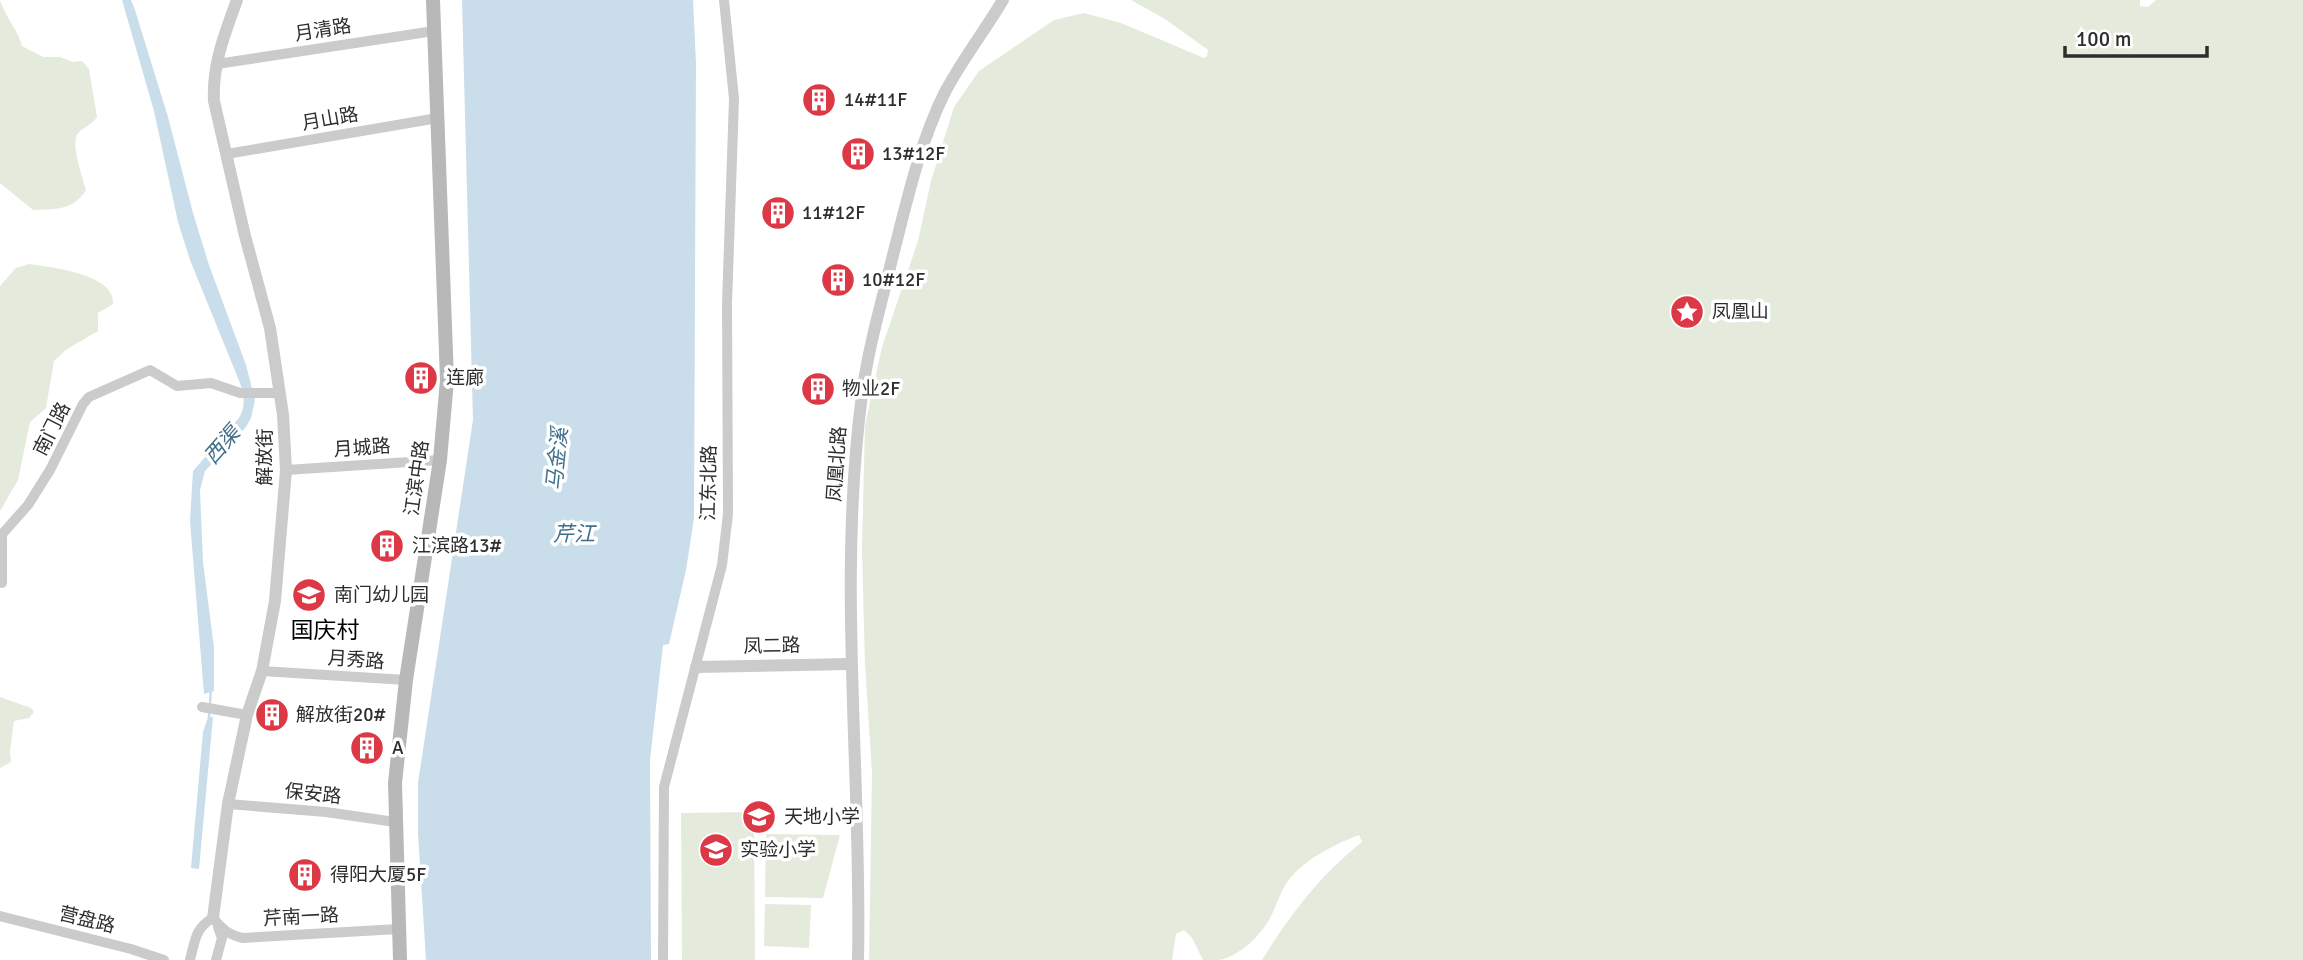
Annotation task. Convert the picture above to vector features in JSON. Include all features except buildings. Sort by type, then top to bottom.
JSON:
[{"type":"main road","name":"江滨中路","points":[[400,960],[395,783],[406,680],[440,460],[447,379],[433,0]]},
{"type":"street","name":"解放街","points":[[216,960],[222,938],[213,918],[228,804],[247,715],[262,671],[275,601],[286,470],[283,415],[270,328],[245,236],[214,101],[221,45],[237,0]]},
{"type":"street","name":"江东北路","points":[[663,960],[664,787],[722,565],[728,514],[727,304],[734,99],[724,0]]},
{"type":"street","name":"凤凰北路","points":[[858,960],[858,829],[850,664],[856,451],[862,393],[906,203],[925,139],[957,69],[1003,0]]},
{"type":"street","name":"月清路","points":[[217,64],[433,31]]},
{"type":"street","name":"月山路","points":[[227,154],[438,118]]},
{"type":"street","name":"南门路","points":[[2,583],[4,531],[29,505],[89,397],[150,370],[177,386],[211,383],[240,393],[279,393]]},
{"type":"street","name":"月城路","points":[[286,470],[440,460]]},
{"type":"street","name":"凤二路","points":[[696,667],[850,664]]},
{"type":"street","name":"月秀路","points":[[262,671],[406,680]]},
{"type":"street","points":[[202,707],[247,715]]},
{"type":"street","name":"保安路","points":[[228,804],[326,812],[395,822]]},
{"type":"street","name":"营盘路","points":[[0,916],[164,960]]},
{"type":"street","name":"解放街","points":[[190,960],[202,924],[213,918]]},
{"type":"street","name":"芹南一路","points":[[213,918],[223,930],[232,936],[243,938],[398,929]]},
{"type":"green space","points":[[0,0],[22,46],[43,57],[82,61],[89,69],[97,117],[77,135],[76,140],[76,154],[86,190],[75,202],[63,208],[33,210],[0,183]]},
{"type":"green space","points":[[1131,0],[2140,0],[2140,6],[2148,7],[2156,0],[2303,0],[2303,960],[1262,960],[1307,897],[1332,868],[1362,842],[1359,835],[1323,852],[1298,870],[1284,887],[1260,933],[1234,955],[1219,960],[1203,960],[1192,938],[1184,930],[1176,934],[1172,960],[869,960],[872,773],[865,665],[862,547],[865,425],[882,347],[918,241],[931,181],[954,107],[979,71],[1054,20],[1084,13],[1121,23],[1204,58],[1207,56],[1208,50],[1165,19]]},
{"type":"green space","points":[[29,264],[66,270],[93,279],[111,294],[113,304],[98,313],[98,331],[67,349],[54,361],[46,408],[30,422],[18,480],[0,511],[0,286],[16,268]]},
{"type":"green space","points":[[0,697],[31,708],[34,712],[29,718],[14,721],[11,762],[0,768]]},
{"type":"green space","name":"实验小学","points":[[754,812],[755,960],[682,960],[681,813]]},
{"type":"green space","points":[[766,834],[840,835],[823,898],[765,897]]},
{"type":"green space","points":[[765,904],[811,905],[809,948],[764,946]]},
{"type":"water","points":[[122,0],[131,0],[135,10],[209,265],[246,365],[255,400],[246,427],[205,471],[200,490],[203,562],[214,648],[214,691],[204,694],[190,521],[193,471],[239,418],[243,409],[243,396],[178,222],[154,111]]},
{"type":"water","name":"芹江","points":[[462,0],[693,0],[696,63],[694,518],[686,570],[669,644],[663,645],[650,760],[651,960],[426,960],[418,833],[418,783],[473,420]]},
{"type":"water","points":[[208,717],[213,717],[199,869],[191,868],[203,732]]},
{"type":"waterway","name":"西渠","points":[[209,717],[211,689]]},
{"type":"place","name":"14#11F","points":[[819,100]]},
{"type":"place","name":"13#12F","points":[[858,154]]},
{"type":"place","name":"11#12F","points":[[778,213]]},
{"type":"place","name":"10#12F","points":[[838,280]]},
{"type":"place","name":"凤凰山","points":[[1687,312]]},
{"type":"place","name":"连廊","points":[[421,378]]},
{"type":"place","name":"物业2F","points":[[818,389]]},
{"type":"place","name":"江滨路13#","points":[[387,546]]},
{"type":"place","name":"南门幼儿园","points":[[309,595]]},
{"type":"place","name":"解放街20#","points":[[272,715]]},
{"type":"place","name":"A","points":[[367,748]]},
{"type":"place","name":"天地小学","points":[[759,817]]},
{"type":"place","name":"实验小学","points":[[716,850]]},
{"type":"place","name":"得阳大厦5F","points":[[305,875]]},
{"type":"district","name":"国庆村","points":[[325,630]]},
{"type":"water label","name":"马金溪","points":[[557,459]]}]
